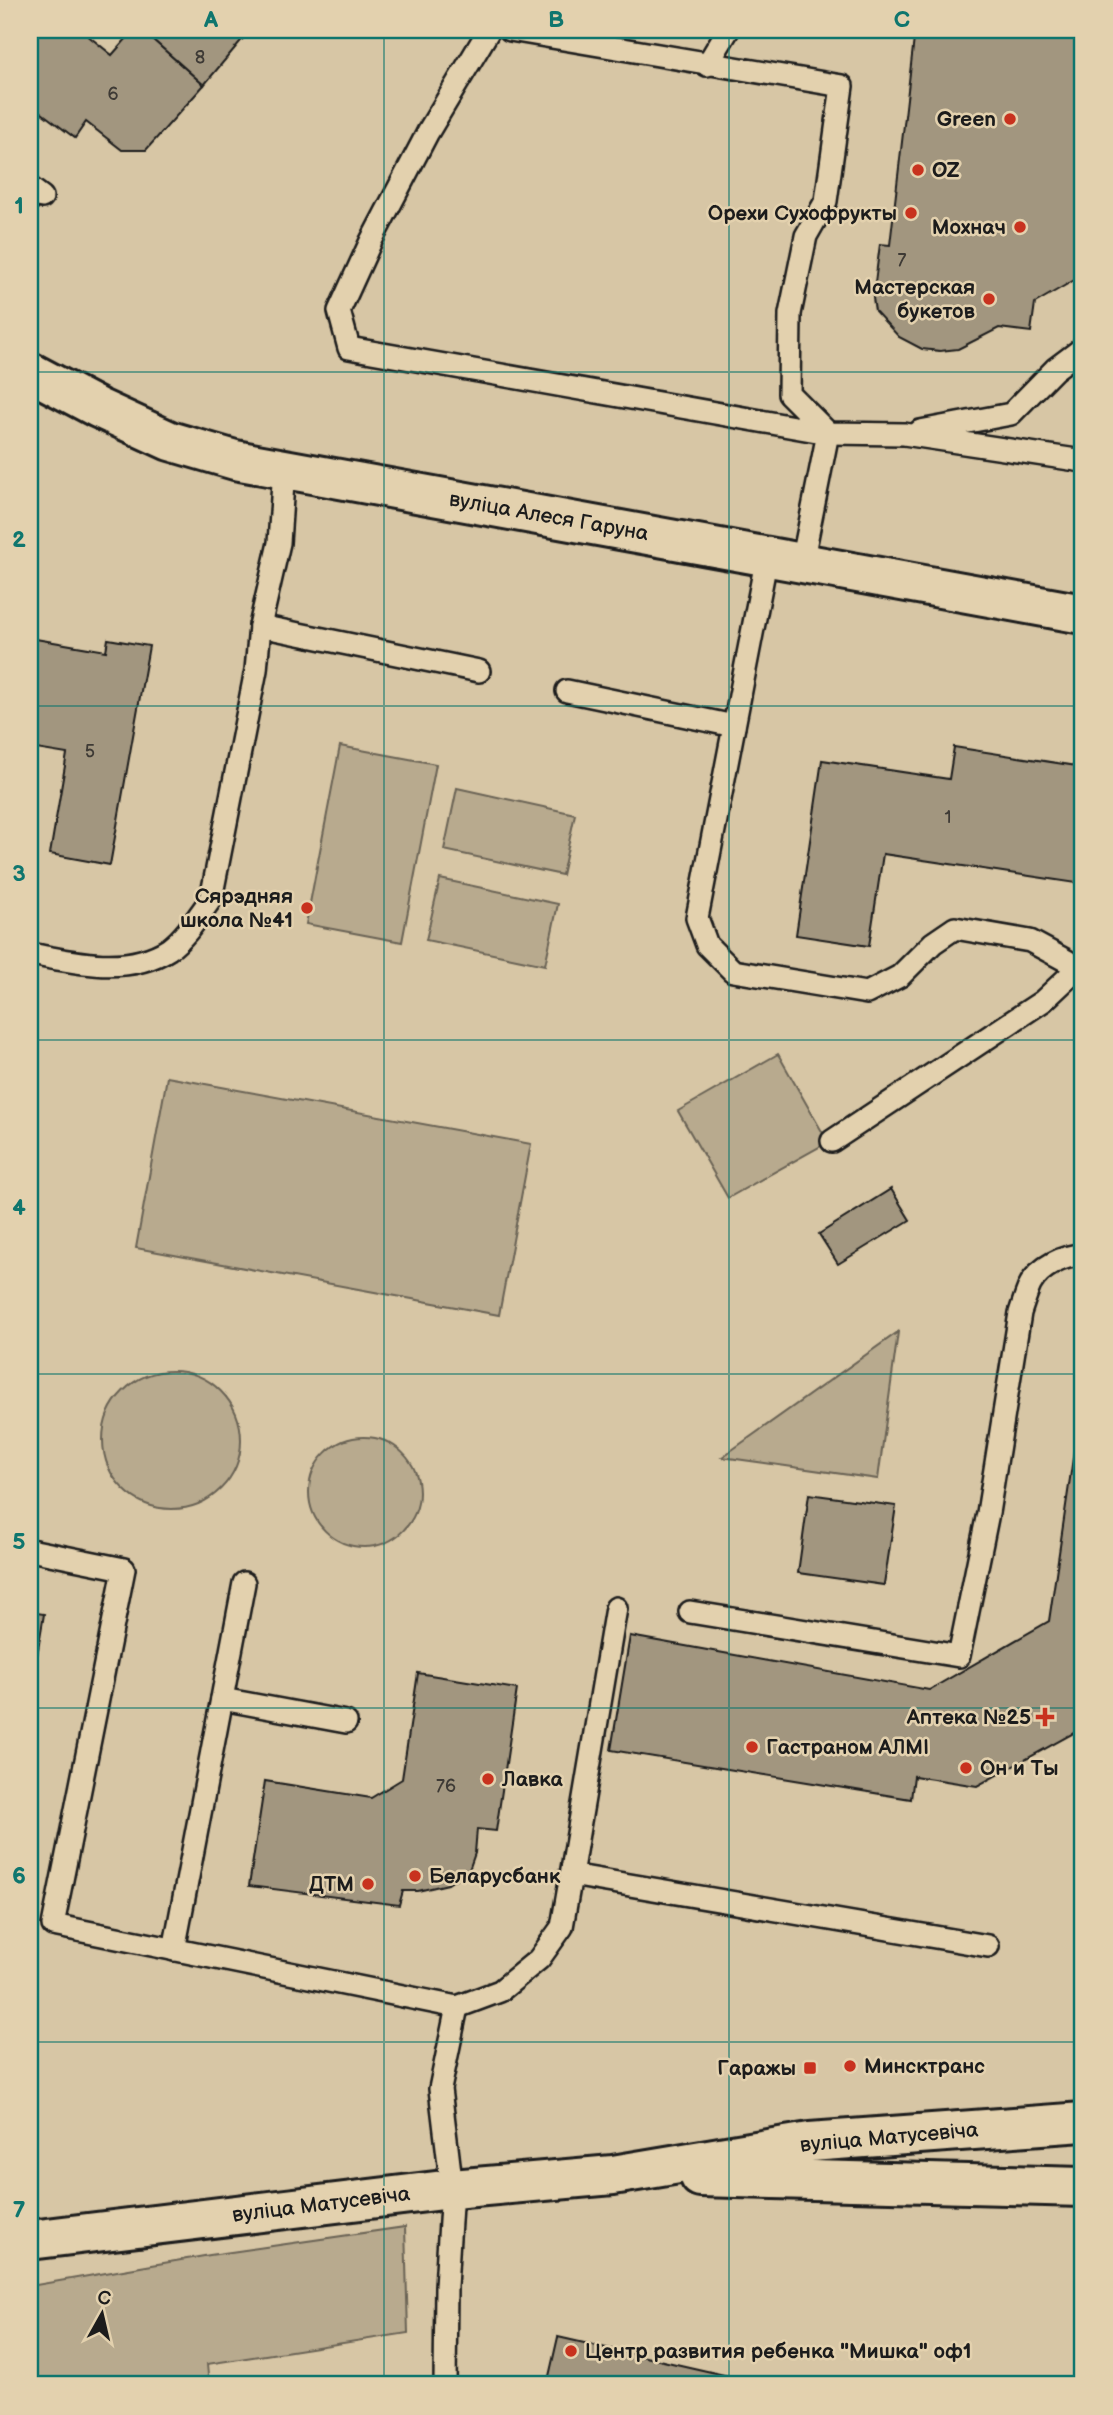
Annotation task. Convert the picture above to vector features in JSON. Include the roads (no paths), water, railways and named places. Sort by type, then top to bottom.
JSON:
[{"type":"main road","name":"вуліца Алеся Гаруна","points":[[30,372],[98,408],[170,441],[235,460],[1083,614]]},
{"type":"main road","name":"вуліца Матусевіча","points":[[30,2240],[452,2189],[613,2175],[810,2141],[1083,2122]]},
{"type":"main road","name":"вуліца Матусевіча","points":[[613,2175],[1083,2187]]},
{"type":"lane","points":[[489,30],[428,132],[371,241],[339,311],[349,348],[828,433],[904,434],[1083,461]]},
{"type":"lane","points":[[510,30],[842,86],[826,201],[806,236],[790,314],[789,394],[828,433]]},
{"type":"lane","points":[[707,65],[728,30]]},
{"type":"lane","points":[[904,434],[1011,414],[1055,369],[1083,348]]},
{"type":"lane","points":[[828,433],[785,559],[734,726],[697,918],[707,945],[733,971],[867,993],[900,976],[933,943],[955,928],[1030,941],[1067,961],[1080,973],[1043,1001],[832,1141]]},
{"type":"lane","points":[[30,954],[102,966],[146,959],[170,948],[211,899],[256,670],[260,626],[279,543],[284,468]]},
{"type":"lane","points":[[260,626],[479,671]]},
{"type":"lane","points":[[567,691],[734,726]]},
{"type":"lane","points":[[690,1612],[960,1656],[988,1513],[1020,1313],[1031,1283],[1044,1269],[1071,1255],[1083,1255]]},
{"type":"lane","points":[[30,1550],[124,1569],[53,1925],[457,2007],[500,1991],[539,1959],[562,1927],[616,1608]]},
{"type":"lane","points":[[174,1950],[244,1583]]},
{"type":"lane","points":[[222,1699],[346,1722]]},
{"type":"lane","points":[[571,1875],[988,1946]]},
{"type":"lane","points":[[445,2385],[446,2286],[452,2189],[440,2090],[457,2007]]},
{"type":"place","name":"Green","points":[[1010,119]]},
{"type":"place","name":"OZ","points":[[918,170]]},
{"type":"place","name":"Орехи Сухофрукты","points":[[911,213]]},
{"type":"place","name":"Мохнач","points":[[1020,227]]},
{"type":"place","name":"Мастерская букетов","points":[[989,299]]},
{"type":"place","name":"Сярэдняя школа №41","points":[[307,908]]},
{"type":"place","name":"Аптека №25","points":[[1045,1717]]},
{"type":"place","name":"Гастраном АЛМІ","points":[[752,1747]]},
{"type":"place","name":"Он и Ты","points":[[966,1768]]},
{"type":"place","name":"Лавка","points":[[488,1779]]},
{"type":"place","name":"Беларусбанк","points":[[415,1876]]},
{"type":"place","name":"ДТМ","points":[[368,1884]]},
{"type":"place","name":"Минсктранс","points":[[850,2066]]},
{"type":"place","name":"Гаражы","points":[[810,2068]]},
{"type":"place","name":"Центр развития ребенка \"Мишка\" оф1","points":[[571,2351]]}]
